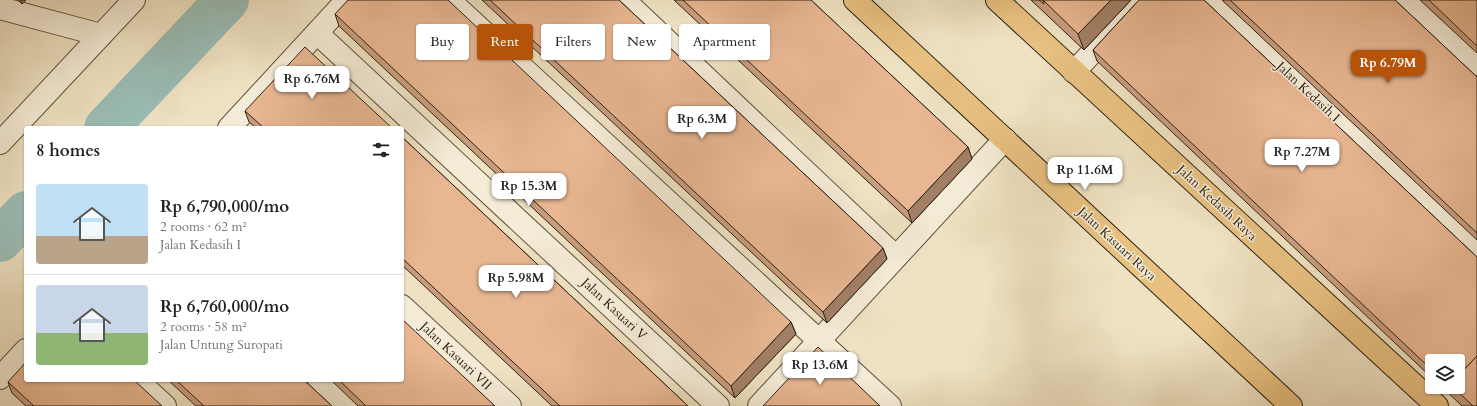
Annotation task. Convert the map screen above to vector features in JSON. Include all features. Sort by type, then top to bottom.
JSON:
[{"type":"main road","name":"Jalan Kedasih Raya","points":[[997,0],[1437,406]]},
{"type":"main road","name":"Jalan Kasuari Raya","points":[[862,2],[1005,139],[1291,406]]},
{"type":"street","points":[[0,143],[134,0]]},
{"type":"street","points":[[231,126],[346,0]]},
{"type":"street","points":[[449,0],[890,406]]},
{"type":"street","points":[[624,0],[896,257]]},
{"type":"street","points":[[1074,72],[1142,0]]},
{"type":"street","name":"Jalan Kedasih I","points":[[1210,0],[1477,249]]},
{"type":"street","points":[[1407,0],[1477,64]]},
{"type":"street","points":[[0,8],[102,35]]},
{"type":"street","name":"Jalan Kasuari V","points":[[317,33],[718,406]]},
{"type":"street","points":[[759,406],[1005,139]]},
{"type":"street","name":"Jalan Kasuari VII","points":[[404,308],[510,406]]},
{"type":"street","points":[[0,378],[24,352]]},
{"type":"street","points":[[139,382],[165,406]]},
{"type":"street","points":[[321,382],[347,406]]},
{"type":"building","points":[[348,0],[448,0],[477,27],[477,60],[512,60],[791,322],[731,386],[335,14]]},
{"type":"building","points":[[490,0],[619,0],[645,24],[613,24],[613,60],[671,60],[671,49],[679,56],[679,60],[683,60],[883,248],[823,312],[554,60],[605,60],[605,24],[541,24],[541,48],[533,40],[533,24],[516,24]]},
{"type":"building","points":[[683,0],[811,0],[968,147],[908,211],[747,60],[770,60],[770,24],[709,24]]},
{"type":"building","points":[[1043,0],[1111,0],[1078,34]]},
{"type":"building","points":[[1139,0],[1204,0],[1477,257],[1477,356],[1465,369],[1465,354],[1425,354],[1425,363],[1093,50]]},
{"type":"building","points":[[1230,0],[1395,0],[1477,77],[1477,233]]},
{"type":"building","points":[[1429,0],[1477,0],[1477,46]]},
{"type":"building","points":[[305,47],[390,126],[262,126],[245,111]]},
{"type":"building","points":[[404,139],[688,406],[560,406],[404,260]]},
{"type":"building","points":[[404,321],[495,406],[366,406],[341,382],[404,382]]},
{"type":"building","points":[[818,347],[880,406],[763,406]]},
{"type":"building","points":[[1477,356],[1477,406],[1473,406],[1460,394],[1465,394],[1465,369]]},
{"type":"building","points":[[24,364],[24,382],[136,382],[162,406],[34,406],[8,382]]},
{"type":"building","points":[[178,382],[306,382],[332,406],[204,406]]},
{"type":"waterway","points":[[108,126],[227,0]]},
{"type":"waterway","points":[[0,240],[24,215]]}]
